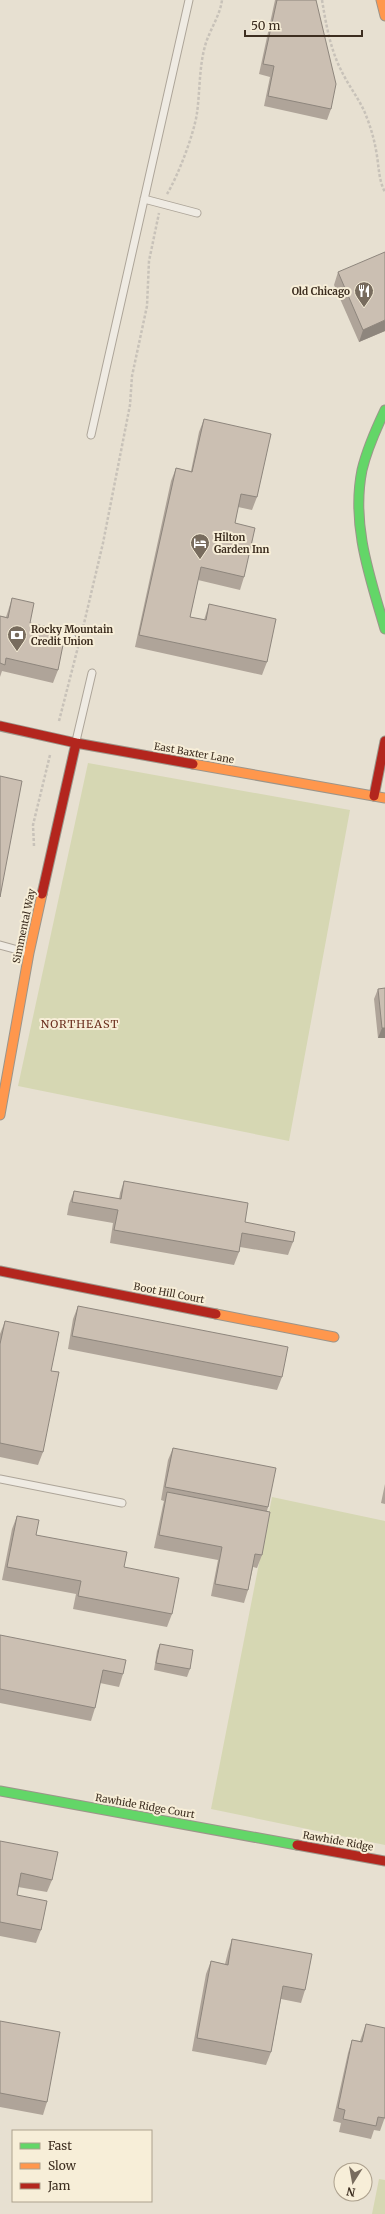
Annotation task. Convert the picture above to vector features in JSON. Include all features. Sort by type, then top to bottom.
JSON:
[{"type":"street","points":[[381,0],[385,16]]},
{"type":"street","points":[[385,410],[364,456],[356,506],[358,532],[363,555],[385,629]]},
{"type":"street","name":"East Baxter Lane","points":[[0,726],[76,743],[385,798]]},
{"type":"street","points":[[374,796],[385,741]]},
{"type":"street","name":"Simmental Way","points":[[0,1115],[29,953],[76,743]]},
{"type":"street","name":"Boot Hill Court","points":[[0,1271],[334,1337]]},
{"type":"street","name":"Rawhide Ridge Court","points":[[0,1791],[286,1844]]},
{"type":"street","name":"Rawhide Ridge","points":[[286,1844],[385,1861]]},
{"type":"lane","points":[[91,436],[189,0]]},
{"type":"lane","points":[[144,199],[197,213]]},
{"type":"lane","points":[[42,631],[72,638]]},
{"type":"lane","points":[[76,743],[92,673]]},
{"type":"lane","points":[[0,945],[29,953]]},
{"type":"lane","points":[[0,1479],[122,1503]]},
{"type":"path","points":[[34,848],[33,825],[103,543],[130,405],[132,376],[147,306],[149,261],[161,203],[172,186],[195,121],[205,44],[222,0]]},
{"type":"path","points":[[322,0],[326,28],[333,53],[341,71],[364,108],[368,120],[374,141],[379,173],[385,192]]},
{"type":"green space","points":[[88,763],[350,810],[289,1141],[18,1086]]},
{"type":"green space","points":[[272,1497],[385,1521],[385,1845],[211,1809]]},
{"type":"green space","points":[[379,2179],[385,2180],[385,2214],[372,2214]]},
{"type":"building","points":[[277,0],[316,0],[336,84],[331,109],[268,96],[274,66],[263,64]]},
{"type":"building","name":"Old Chicago","points":[[385,252],[385,320],[363,330],[338,272]]},
{"type":"building","name":"Hilton Garden Inn","points":[[204,419],[271,434],[257,497],[241,494],[235,523],[255,528],[244,577],[201,567],[190,617],[206,620],[209,604],[276,619],[267,662],[139,635],[176,468],[192,472]]},
{"type":"building","points":[[12,598],[34,603],[30,623],[60,630],[57,644],[63,645],[58,670],[6,658],[5,665],[0,663],[0,616],[8,618]]},
{"type":"building","points":[[0,776],[22,781],[0,897]]},
{"type":"building","points":[[385,988],[385,1028],[382,1028],[378,989]]},
{"type":"building","points":[[124,1181],[248,1203],[245,1222],[295,1232],[293,1242],[242,1233],[239,1252],[114,1230],[118,1210],[72,1202],[74,1191],[121,1199]]},
{"type":"building","points":[[78,1306],[288,1347],[282,1377],[72,1336]]},
{"type":"building","points":[[5,1321],[59,1332],[51,1371],[59,1372],[43,1452],[0,1443],[0,1344]]},
{"type":"building","points":[[173,1448],[276,1468],[268,1507],[165,1487]]},
{"type":"building","points":[[167,1492],[270,1512],[262,1555],[255,1554],[248,1590],[215,1584],[222,1547],[159,1535]]},
{"type":"building","points":[[17,1516],[39,1520],[36,1535],[127,1552],[124,1567],[179,1578],[172,1614],[78,1596],[81,1581],[7,1567]]},
{"type":"building","points":[[0,1635],[126,1660],[123,1674],[103,1670],[95,1708],[0,1689]]},
{"type":"building","points":[[160,1644],[193,1650],[190,1669],[156,1663]]},
{"type":"building","points":[[0,1841],[58,1852],[52,1880],[21,1873],[17,1895],[47,1901],[41,1930],[0,1922]]},
{"type":"building","points":[[232,1939],[312,1954],[305,1990],[283,1986],[271,2052],[197,2038],[211,1961],[228,1965]]},
{"type":"building","points":[[0,2021],[60,2032],[47,2102],[0,2093]]},
{"type":"building","points":[[366,2024],[385,2028],[385,2118],[378,2117],[376,2126],[343,2119],[345,2110],[338,2108],[352,2040],[362,2042]]},
{"type":"traffic: fast","points":[[385,410],[364,462],[359,490],[360,531],[368,570],[385,629]]},
{"type":"traffic: fast","points":[[0,1791],[297,1845]]},
{"type":"traffic: slow","points":[[381,0],[385,16]]},
{"type":"traffic: slow","points":[[193,764],[385,798]]},
{"type":"traffic: slow","points":[[0,1115],[29,953],[42,894]]},
{"type":"traffic: slow","points":[[216,1314],[334,1337]]},
{"type":"traffic: jam","points":[[0,726],[76,743],[193,764]]},
{"type":"traffic: jam","points":[[374,796],[385,741]]},
{"type":"traffic: jam","points":[[42,894],[76,743]]},
{"type":"traffic: jam","points":[[0,1271],[216,1314]]},
{"type":"traffic: jam","points":[[297,1845],[385,1861]]},
{"type":"place","name":"Old Chicago","points":[[364,308]]},
{"type":"place","name":"Hilton Garden Inn","points":[[200,560]]},
{"type":"place","name":"Rocky Mountain Credit Union","points":[[17,652]]},
{"type":"district","name":"NORTHEAST","points":[[80,1024]]}]
